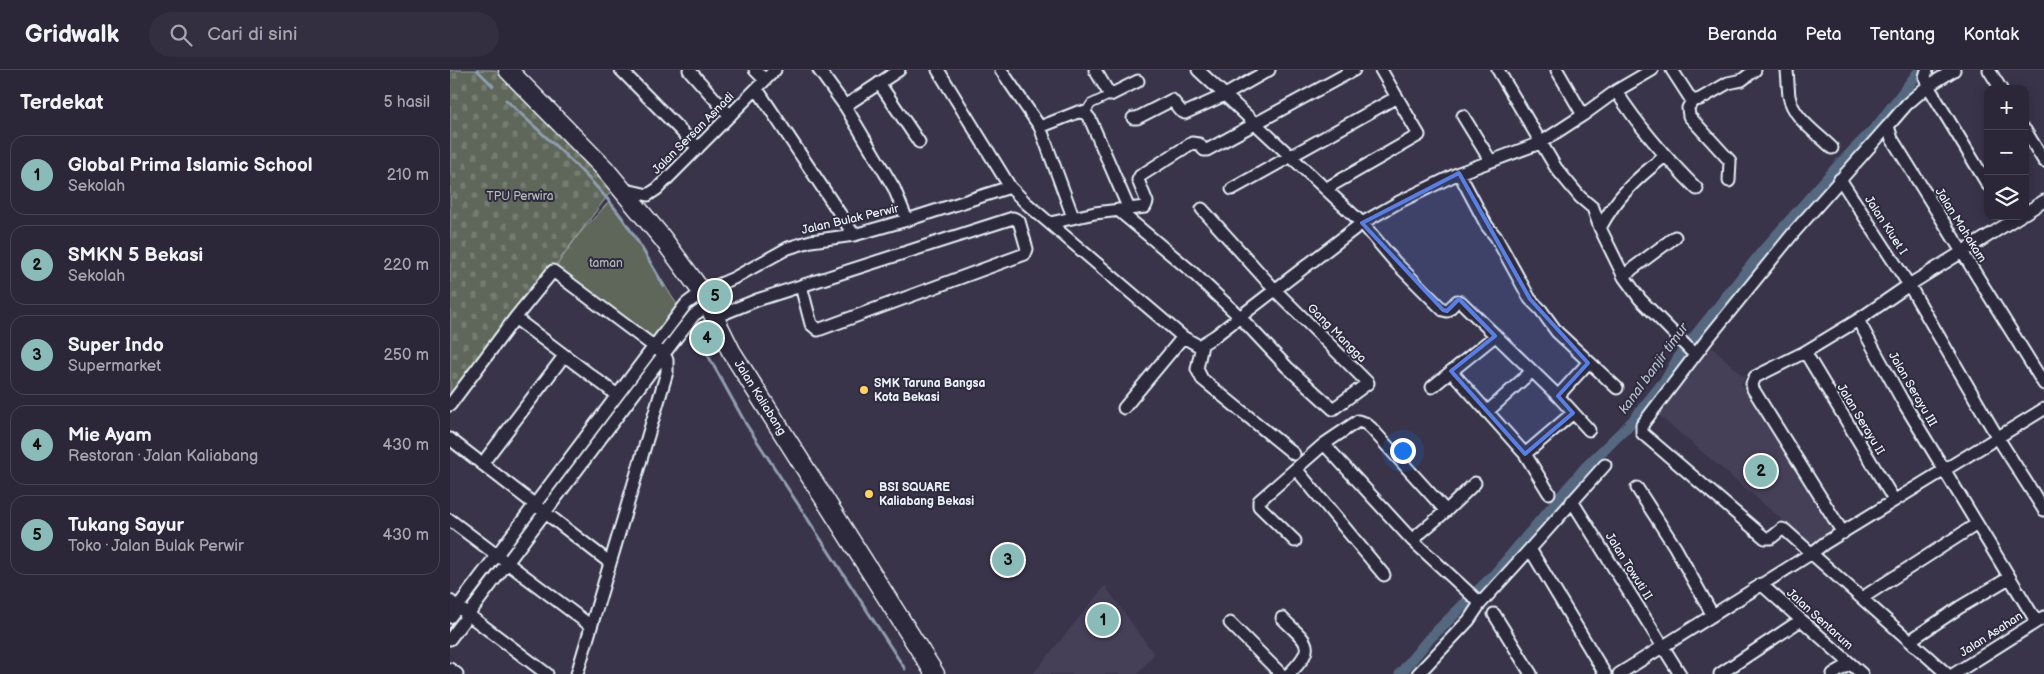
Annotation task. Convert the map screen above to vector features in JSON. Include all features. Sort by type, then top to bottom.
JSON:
[{"type":"main road","name":"Jalan Kaliabang","points":[[508,70],[604,168],[664,239],[709,304],[731,351],[935,674]]},
{"type":"street","points":[[621,70],[698,148]]},
{"type":"street","points":[[689,70],[730,116]]},
{"type":"street","points":[[755,70],[761,85],[854,234]]},
{"type":"street","name":"Jalan Sersan Asnadi","points":[[622,190],[648,195],[670,177],[775,70]]},
{"type":"street","points":[[819,70],[845,106],[894,188],[907,220]]},
{"type":"street","points":[[845,106],[899,70]]},
{"type":"street","points":[[938,70],[1010,187],[1026,203],[1183,337],[1198,346],[1202,345],[1362,223],[1399,202],[1459,173],[1540,143],[1616,91],[1652,70]]},
{"type":"street","points":[[1001,70],[1040,127],[1073,217]]},
{"type":"street","points":[[1095,70],[1110,95]]},
{"type":"street","points":[[1198,70],[1327,188],[1362,223],[1394,262],[1442,310],[1447,311],[1457,301],[1461,302],[1558,396],[1588,430]]},
{"type":"street","points":[[1133,118],[1172,100],[1185,113],[1225,95],[1269,70]]},
{"type":"street","points":[[1050,223],[1073,217],[1147,205],[1138,180],[1140,176],[1192,143],[1199,144],[1204,150],[1207,150],[1354,70]]},
{"type":"street","points":[[1327,188],[1419,135],[1381,70]]},
{"type":"street","points":[[1498,70],[1556,168],[1593,208],[1600,228],[1624,277],[1640,299],[1690,351]]},
{"type":"street","points":[[1557,70],[1583,115]]},
{"type":"street","points":[[1672,70],[1692,101]]},
{"type":"street","points":[[1729,181],[1730,161],[1689,116],[1688,108],[1692,101],[1700,99],[1728,84],[1742,80],[1755,70]]},
{"type":"street","points":[[1787,70],[1792,107],[1798,116],[1832,148]]},
{"type":"street","points":[[1927,70],[1925,77],[1928,86],[1984,178]]},
{"type":"street","points":[[1947,674],[1911,640],[1782,528],[1771,538],[1765,538],[1642,434],[1642,425],[1690,351],[1840,179],[1907,104],[1928,86],[1954,70]]},
{"type":"street","points":[[1990,70],[1999,85]]},
{"type":"street","points":[[1085,113],[1091,104],[1138,81]]},
{"type":"street","points":[[879,83],[919,142]]},
{"type":"street","points":[[1616,91],[1626,107],[1665,156],[1697,189]]},
{"type":"street","points":[[1232,189],[1397,97]]},
{"type":"street","points":[[1040,127],[1078,112],[1085,113],[1090,119],[1124,210],[1240,316]]},
{"type":"street","points":[[1463,116],[1490,160]]},
{"type":"street","name":"Jalan Mahakam","points":[[1888,126],[1892,139],[2044,384]]},
{"type":"street","points":[[2029,137],[2044,161]]},
{"type":"street","points":[[1600,228],[1611,208],[1626,190],[1642,174],[1665,156]]},
{"type":"street","points":[[1459,173],[1487,226],[1496,237],[1530,299],[1541,310],[1557,332],[1588,363],[1617,388]]},
{"type":"street","name":"Jalan Kluet I","points":[[1840,179],[1909,286],[1998,438],[2044,510]]},
{"type":"street","name":"Jalan Bulak Perwir","points":[[709,304],[734,278],[788,248],[811,241],[854,234],[907,220],[1010,187]]},
{"type":"street","points":[[2029,210],[2044,201]]},
{"type":"street","points":[[1202,209],[1275,290]]},
{"type":"street","points":[[450,617],[454,604],[497,554],[686,304],[751,302],[1013,218],[1019,221],[1027,249],[1025,254],[818,330],[811,324],[801,286]]},
{"type":"street","points":[[1843,533],[1752,384],[1755,377],[1805,352],[1858,320],[2009,220]]},
{"type":"street","points":[[1624,277],[1675,237]]},
{"type":"street","points":[[450,405],[553,271],[654,346],[664,354],[667,360],[667,372],[577,674]]},
{"type":"street","name":"Gang Mangga","points":[[1240,316],[1287,367],[1333,409],[1368,383],[1275,290]]},
{"type":"street","points":[[450,639],[679,334],[694,315],[709,304]]},
{"type":"street","points":[[515,318],[617,396]]},
{"type":"street","name":"Jalan Serayu III","points":[[1858,320],[1902,400],[1946,470],[2009,578],[2040,619]]},
{"type":"street","points":[[1432,387],[1495,336]]},
{"type":"street","points":[[1124,408],[1183,337]]},
{"type":"street","points":[[1202,345],[1197,370],[1202,379],[1294,454]]},
{"type":"street","name":"Jalan Serayu II","points":[[1805,352],[1894,500]]},
{"type":"street","points":[[482,464],[564,356]]},
{"type":"street","points":[[1558,396],[1588,363]]},
{"type":"street","points":[[1451,371],[1525,454],[1549,493]]},
{"type":"street","points":[[1488,412],[1532,371]]},
{"type":"street","points":[[1619,674],[1894,500],[1946,470],[2044,408]]},
{"type":"street","points":[[1525,454],[1573,413]]},
{"type":"street","points":[[1296,541],[1259,506],[1259,501],[1324,444],[1358,421],[1365,422],[1446,512]]},
{"type":"street","points":[[450,439],[544,514],[609,562]]},
{"type":"street","points":[[1324,444],[1412,540],[1478,603]]},
{"type":"street","points":[[1418,674],[1469,620],[1478,603],[1605,465]]},
{"type":"street","points":[[1296,469],[1384,575]]},
{"type":"street","points":[[1412,540],[1446,512],[1475,483]]},
{"type":"street","points":[[1638,488],[1712,614]]},
{"type":"street","name":"Jalan Towuti II","points":[[1572,501],[1680,674]]},
{"type":"street","points":[[450,520],[591,626]]},
{"type":"street","points":[[1862,598],[1978,524]]},
{"type":"street","points":[[1530,548],[1605,674]]},
{"type":"street","points":[[1911,640],[2009,578]]},
{"type":"street","name":"Jalan Sentarum","points":[[1761,584],[1862,674]]},
{"type":"street","points":[[454,604],[547,674]]},
{"type":"street","points":[[1494,614],[1531,674]]},
{"type":"street","points":[[1282,618],[1305,642],[1307,652],[1301,662],[1289,674]]},
{"type":"street","name":"Jalan Asahan","points":[[1954,674],[2040,619]]},
{"type":"street","points":[[1720,674],[1801,620]]},
{"type":"street","points":[[1230,623],[1281,674]]},
{"type":"street","points":[[1833,674],[1850,664]]},
{"type":"street","points":[[450,669],[456,674]]},
{"type":"highlighted area","points":[[1459,173],[1530,299],[1588,363],[1558,396],[1573,413],[1525,454],[1451,371],[1495,336],[1459,299],[1447,311],[1443,310],[1362,223]]},
{"type":"shaded area","points":[[1713,348],[1745,378],[1741,384],[1834,531],[1810,543],[1655,412],[1698,355]]},
{"type":"shaded area","points":[[1105,586],[1154,654],[1138,674],[1033,674]]},
{"type":"green space","name":"TPU Perwira","points":[[450,70],[495,70],[612,190],[450,405]]},
{"type":"green space","name":"taman","points":[[609,202],[629,227],[680,309],[654,346],[553,271],[579,234]]},
{"type":"waterway","points":[[477,70],[493,86]]},
{"type":"waterway","name":"kanal banjir timur","points":[[1400,674],[1428,640],[1494,575],[1585,468],[1632,422],[1667,378],[1680,355],[1762,252],[1838,166],[1878,125],[1920,70]]},
{"type":"waterway","points":[[506,100],[592,181],[605,196],[630,229],[664,286]]},
{"type":"waterway","points":[[694,330],[746,424],[905,669]]},
{"type":"place","name":"Tukang Sayur","points":[[715,296]]},
{"type":"place","name":"Mie Ayam","points":[[707,338]]},
{"type":"place","name":"SMK Taruna Bangsa Kota Bekasi","points":[[864,390]]},
{"type":"place","name":"SMKN 5 Bekasi","points":[[1761,471]]},
{"type":"place","name":"BSI SQUARE Kaliabang Bekasi","points":[[869,494]]},
{"type":"place","name":"Super Indo","points":[[1008,560]]},
{"type":"place","name":"Global Prima Islamic School","points":[[1103,620]]}]
